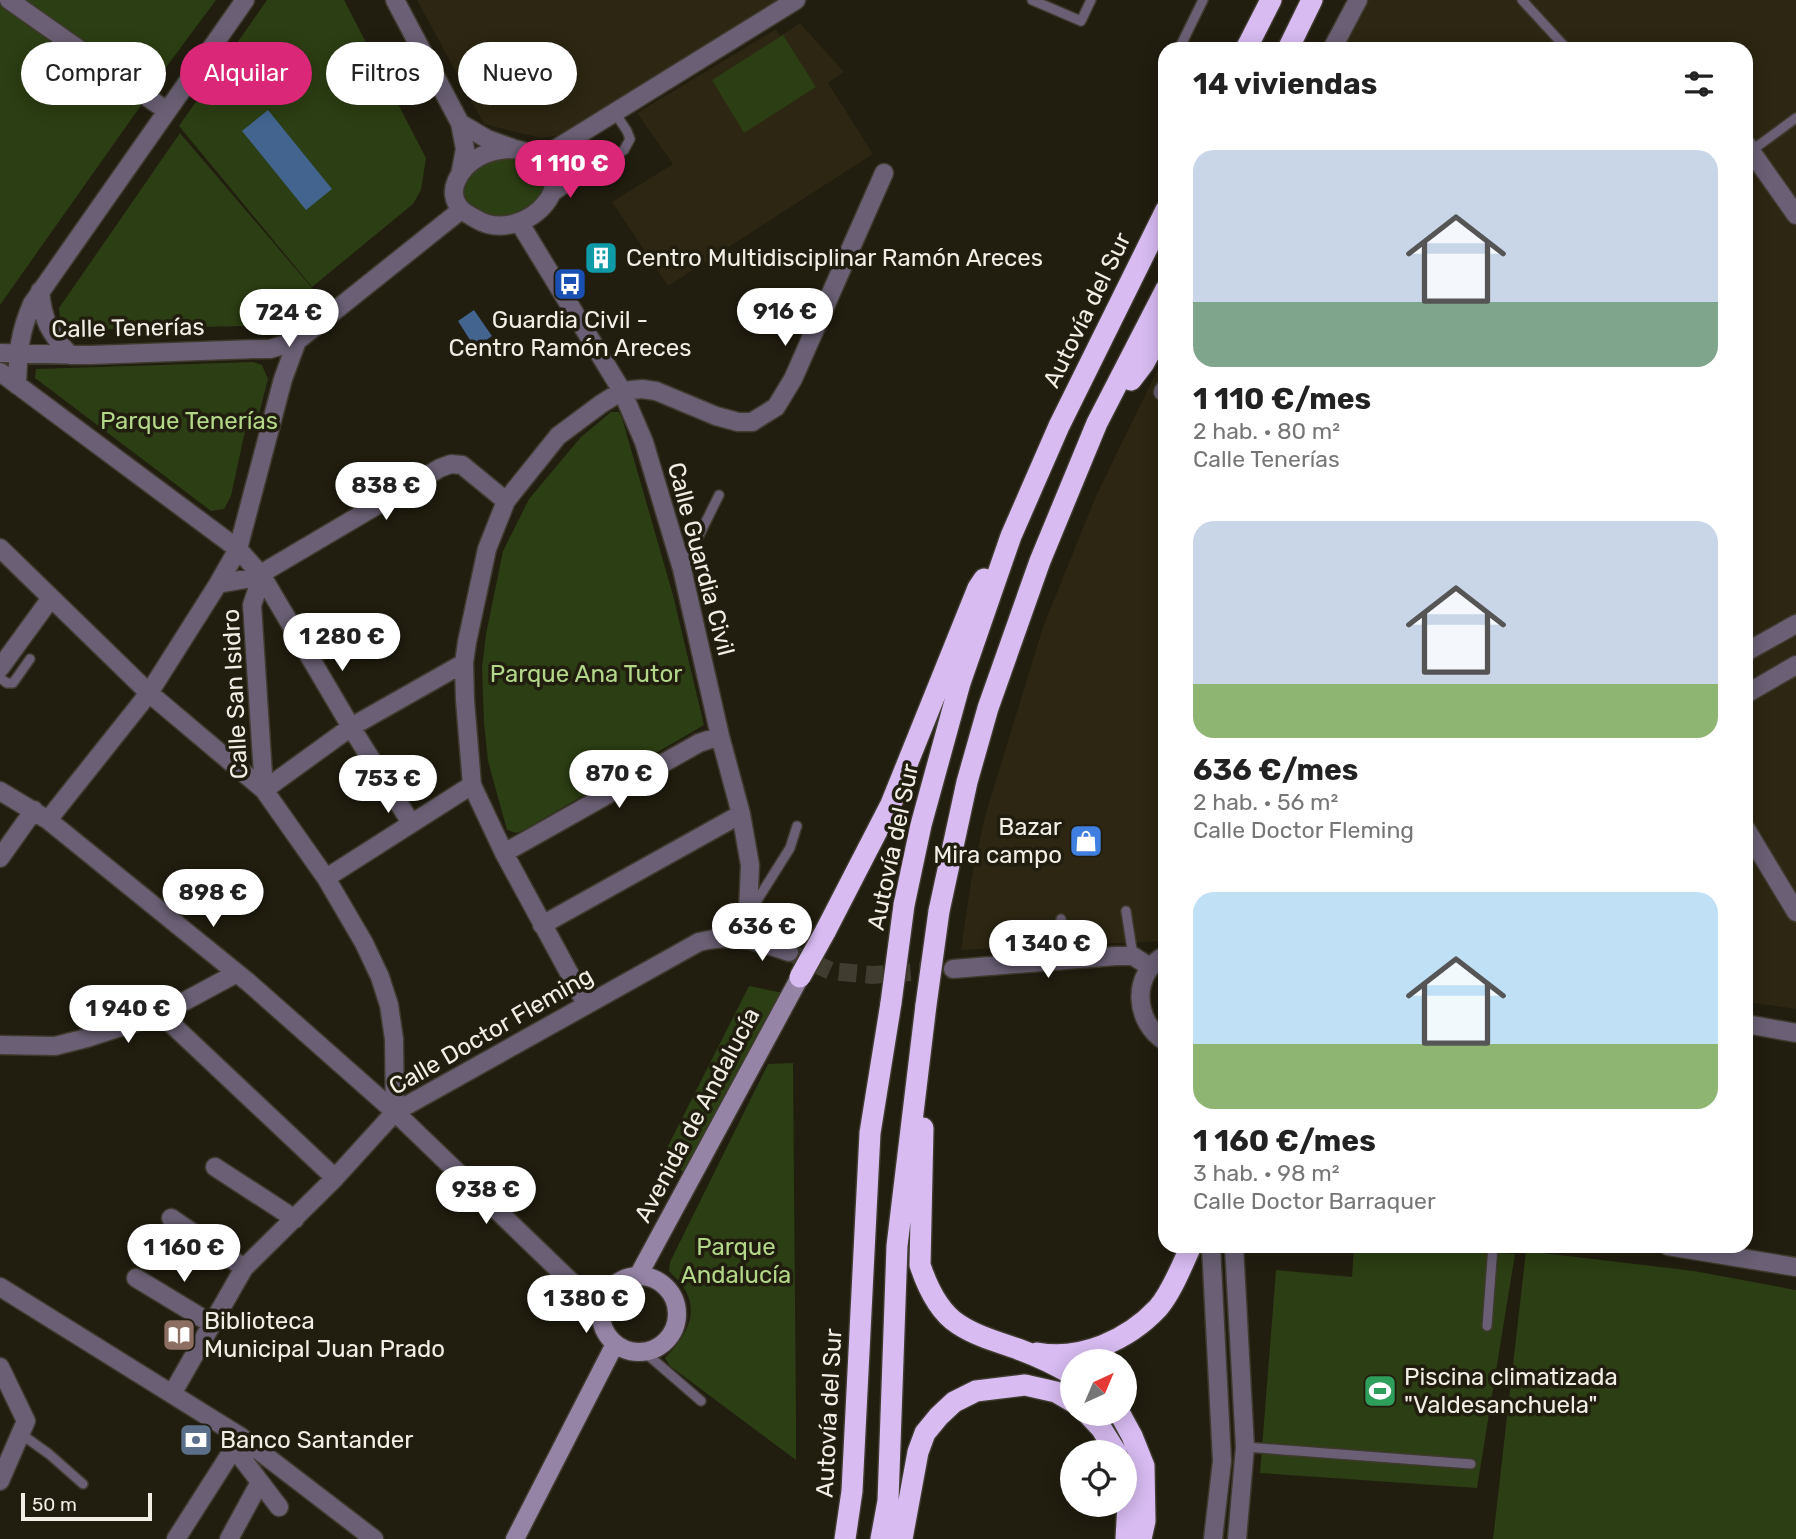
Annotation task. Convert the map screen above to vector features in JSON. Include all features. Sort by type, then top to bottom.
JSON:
[{"type":"highway","points":[[1250,42],[1271,0]]},
{"type":"highway","points":[[1291,42],[1312,0]]},
{"type":"highway","name":"Autovía del Sur","points":[[845,1539],[852,1491],[870,1133],[904,905],[920,825],[960,683],[1011,536],[1059,426],[1158,226]]},
{"type":"highway","points":[[881,1539],[888,1500],[897,1246],[939,911],[967,782],[988,708],[1040,561],[1097,423],[1158,305]]},
{"type":"highway","points":[[1097,423],[1144,363],[1158,338]]},
{"type":"highway","points":[[800,977],[891,804],[978,589],[1011,536]]},
{"type":"highway","points":[[921,1043],[923,1137],[920,1265],[927,1285],[957,1323],[1060,1369]]},
{"type":"highway","points":[[1021,1350],[1051,1356],[1083,1353],[1115,1340],[1137,1326],[1159,1306],[1188,1253]]},
{"type":"highway","points":[[902,1539],[918,1452],[925,1433],[954,1402],[976,1391],[1025,1385],[1060,1394]]},
{"type":"highway","points":[[1127,1426],[1144,1465],[1145,1521],[1141,1539]]},
{"type":"highway","points":[[1126,1539],[1127,1517]]},
{"type":"street","points":[[9,0],[167,111]]},
{"type":"street","points":[[17,385],[9,353],[20,338],[32,304],[246,0]]},
{"type":"street","points":[[395,0],[417,42]]},
{"type":"street","points":[[407,0],[419,30],[420,42]]},
{"type":"street","points":[[541,158],[796,0]]},
{"type":"street","points":[[1336,42],[1358,0]]},
{"type":"street","points":[[444,92],[460,122],[465,149],[455,188],[455,200],[461,210],[479,221],[494,225],[519,222],[544,207],[554,188],[553,173],[541,158],[486,139],[460,122]]},
{"type":"street","points":[[461,170],[486,153],[515,149]]},
{"type":"street","points":[[1753,154],[1796,215]]},
{"type":"street","points":[[586,1004],[504,853],[472,785],[464,663],[487,550],[506,500],[558,436],[622,391],[656,391],[716,416],[738,422],[752,422],[776,407],[793,379],[884,173]]},
{"type":"street","name":"Calle Tenerías","points":[[9,353],[91,355],[270,349],[297,341],[461,210]]},
{"type":"street","name":"Calle Guardia Civil","points":[[519,222],[622,391],[644,442],[682,569],[720,736],[741,814],[750,865],[747,938]]},
{"type":"street","points":[[40,291],[44,320],[69,355]]},
{"type":"street","points":[[0,858],[149,692],[218,584],[238,549],[284,379],[297,341]]},
{"type":"street","points":[[258,349],[271,357],[284,379]]},
{"type":"street","points":[[0,372],[238,549],[262,576],[411,823]]},
{"type":"street","points":[[218,584],[262,576],[269,569],[451,464],[462,465],[506,500]]},
{"type":"street","points":[[0,548],[149,692],[264,790],[351,727],[464,663]]},
{"type":"street","name":"Calle San Isidro","points":[[262,576],[253,605],[264,790],[326,878],[364,943],[380,977],[389,1005],[394,1039],[395,1112]]},
{"type":"street","points":[[0,668],[51,598]]},
{"type":"street","points":[[1753,648],[1796,624]]},
{"type":"street","points":[[1753,690],[1796,665]]},
{"type":"street","points":[[504,853],[699,743],[720,736]]},
{"type":"street","points":[[326,878],[472,785]]},
{"type":"street","points":[[0,791],[41,815],[237,973],[395,1112],[590,1300],[602,1307]]},
{"type":"street","points":[[542,925],[741,814]]},
{"type":"street","points":[[1753,841],[1796,912]]},
{"type":"street","name":"Calle Doctor Fleming","points":[[172,1394],[244,1268],[335,1178],[395,1112],[699,942],[717,938],[747,938],[789,952]]},
{"type":"street","points":[[953,969],[1133,956],[1150,967]]},
{"type":"street","points":[[1158,961],[1150,967],[1142,982],[1139,999],[1142,1015],[1150,1030],[1158,1036]]},
{"type":"street","points":[[0,1045],[55,1046],[87,1038],[161,1014],[237,973]]},
{"type":"street","name":"Avenida de Andalucía","points":[[638,1276],[800,977]]},
{"type":"street","points":[[161,1014],[335,1178]]},
{"type":"street","points":[[1753,1025],[1796,1032]]},
{"type":"street","points":[[215,1167],[295,1219]]},
{"type":"street","points":[[171,1218],[244,1268]]},
{"type":"street","points":[[1210,1253],[1222,1461],[1213,1539]]},
{"type":"street","points":[[1235,1253],[1245,1447],[1237,1539]]},
{"type":"street","points":[[1711,1253],[1796,1267]]},
{"type":"street","points":[[638,1276],[661,1283],[671,1292],[678,1312],[670,1337],[658,1348],[640,1352],[615,1344],[603,1325],[602,1307],[610,1289],[622,1280],[638,1276]]},
{"type":"street","points":[[136,1278],[212,1324]]},
{"type":"street","points":[[2,1293],[172,1394],[374,1539]]},
{"type":"street","points":[[515,1539],[615,1344]]},
{"type":"street","points":[[0,1367],[26,1421],[0,1480]]},
{"type":"street","points":[[237,1443],[239,1453],[279,1507]]},
{"type":"street","points":[[176,1539],[237,1443]]},
{"type":"street","points":[[229,1539],[260,1482]]},
{"type":"lane","points":[[1032,0],[1081,21],[1091,0]]},
{"type":"lane","points":[[1182,42],[1203,0]]},
{"type":"lane","points":[[1522,0],[1561,42]]},
{"type":"lane","points":[[549,200],[624,150],[630,139],[615,113]]},
{"type":"lane","points":[[1753,145],[1796,118]]},
{"type":"lane","points":[[682,569],[719,495]]},
{"type":"lane","points":[[0,678],[13,683],[30,659]]},
{"type":"lane","points":[[749,912],[790,848],[797,826]]},
{"type":"lane","points":[[1126,912],[1133,956]]},
{"type":"lane","points":[[1061,919],[1066,959]]},
{"type":"lane","points":[[1486,1326],[1492,1253]]},
{"type":"lane","points":[[640,1352],[649,1356],[701,1401]]},
{"type":"lane","points":[[21,1434],[50,1454],[83,1484]]},
{"type":"lane","points":[[1245,1447],[1471,1464]]},
{"type":"shaded area","points":[[417,0],[781,0],[557,136],[541,138],[484,124],[474,105],[577,105],[577,42],[458,42],[458,76],[444,50],[444,42],[440,42]]},
{"type":"shaded area","points":[[1353,0],[1796,0],[1796,1009],[1753,1003],[1753,42],[1332,42]]},
{"type":"shaded area","points":[[800,23],[844,72],[828,83],[873,154],[668,286],[612,202],[673,164],[637,113],[776,29],[780,36]]},
{"type":"shaded area","points":[[1158,368],[1158,941],[961,950],[971,881],[985,816],[1043,627],[1096,496]]},
{"type":"green space","points":[[26,0],[216,0],[185,42],[180,42],[180,49],[166,67],[166,42],[85,42]]},
{"type":"green space","points":[[267,0],[344,0],[366,42],[326,42],[326,105],[398,105],[426,158],[421,190],[413,204],[312,287],[179,126],[194,105],[312,105],[312,42],[238,42]]},
{"type":"green space","points":[[0,5],[53,42],[21,42],[21,105],[141,105],[0,305]]},
{"type":"green space","points":[[783,35],[816,87],[744,133],[712,80]]},
{"type":"green space","points":[[180,133],[318,295],[283,325],[70,330],[60,319],[59,308]]},
{"type":"green space","points":[[508,157],[531,163],[543,172],[545,184],[540,196],[515,214],[498,217],[481,213],[466,201],[466,179],[487,162]]},
{"type":"green space","name":"Parque Tenerías","points":[[253,362],[262,365],[268,379],[259,414],[249,413],[231,496],[224,509],[211,511],[35,378],[36,369]]},
{"type":"green space","name":"Parque Ana Tutor","points":[[611,412],[619,412],[622,418],[673,595],[704,725],[516,833],[507,830],[488,761],[484,723],[482,668],[503,551],[529,499],[581,437]]},
{"type":"green space","points":[[749,986],[783,993],[687,1178],[666,1150]]},
{"type":"green space","name":"Parque Andalucía","points":[[793,1063],[796,1460],[670,1366],[665,1358],[688,1326],[691,1308],[683,1286],[669,1271],[670,1262],[768,1064]]},
{"type":"green space","name":"Piscina climatizada \"Valdesanchuela\"","points":[[1354,1253],[1515,1254],[1477,1488],[1260,1473],[1276,1270],[1352,1277]]},
{"type":"green space","points":[[1526,1253],[1694,1271],[1796,1290],[1796,1539],[1493,1539]]},
{"type":"water","points":[[268,110],[332,189],[306,210],[242,131]]},
{"type":"water","points":[[474,310],[492,336],[475,348],[458,321]]},
{"type":"tunnel","points":[[789,952],[831,971],[872,975],[953,969]]},
{"type":"place","name":"Centro Multidisciplinar Ramón Areces","points":[[601,258]]},
{"type":"place","name":"Guardia Civil - Centro Ramón Areces","points":[[570,284]]},
{"type":"place","name":"Bazar Mira campo","points":[[1086,841]]},
{"type":"place","name":"Biblioteca Municipal Juan Prado","points":[[179,1335]]},
{"type":"place","name":"Piscina climatizada \"Valdesanchuela\"","points":[[1380,1391]]},
{"type":"place","name":"Banco Santander","points":[[196,1440]]}]
